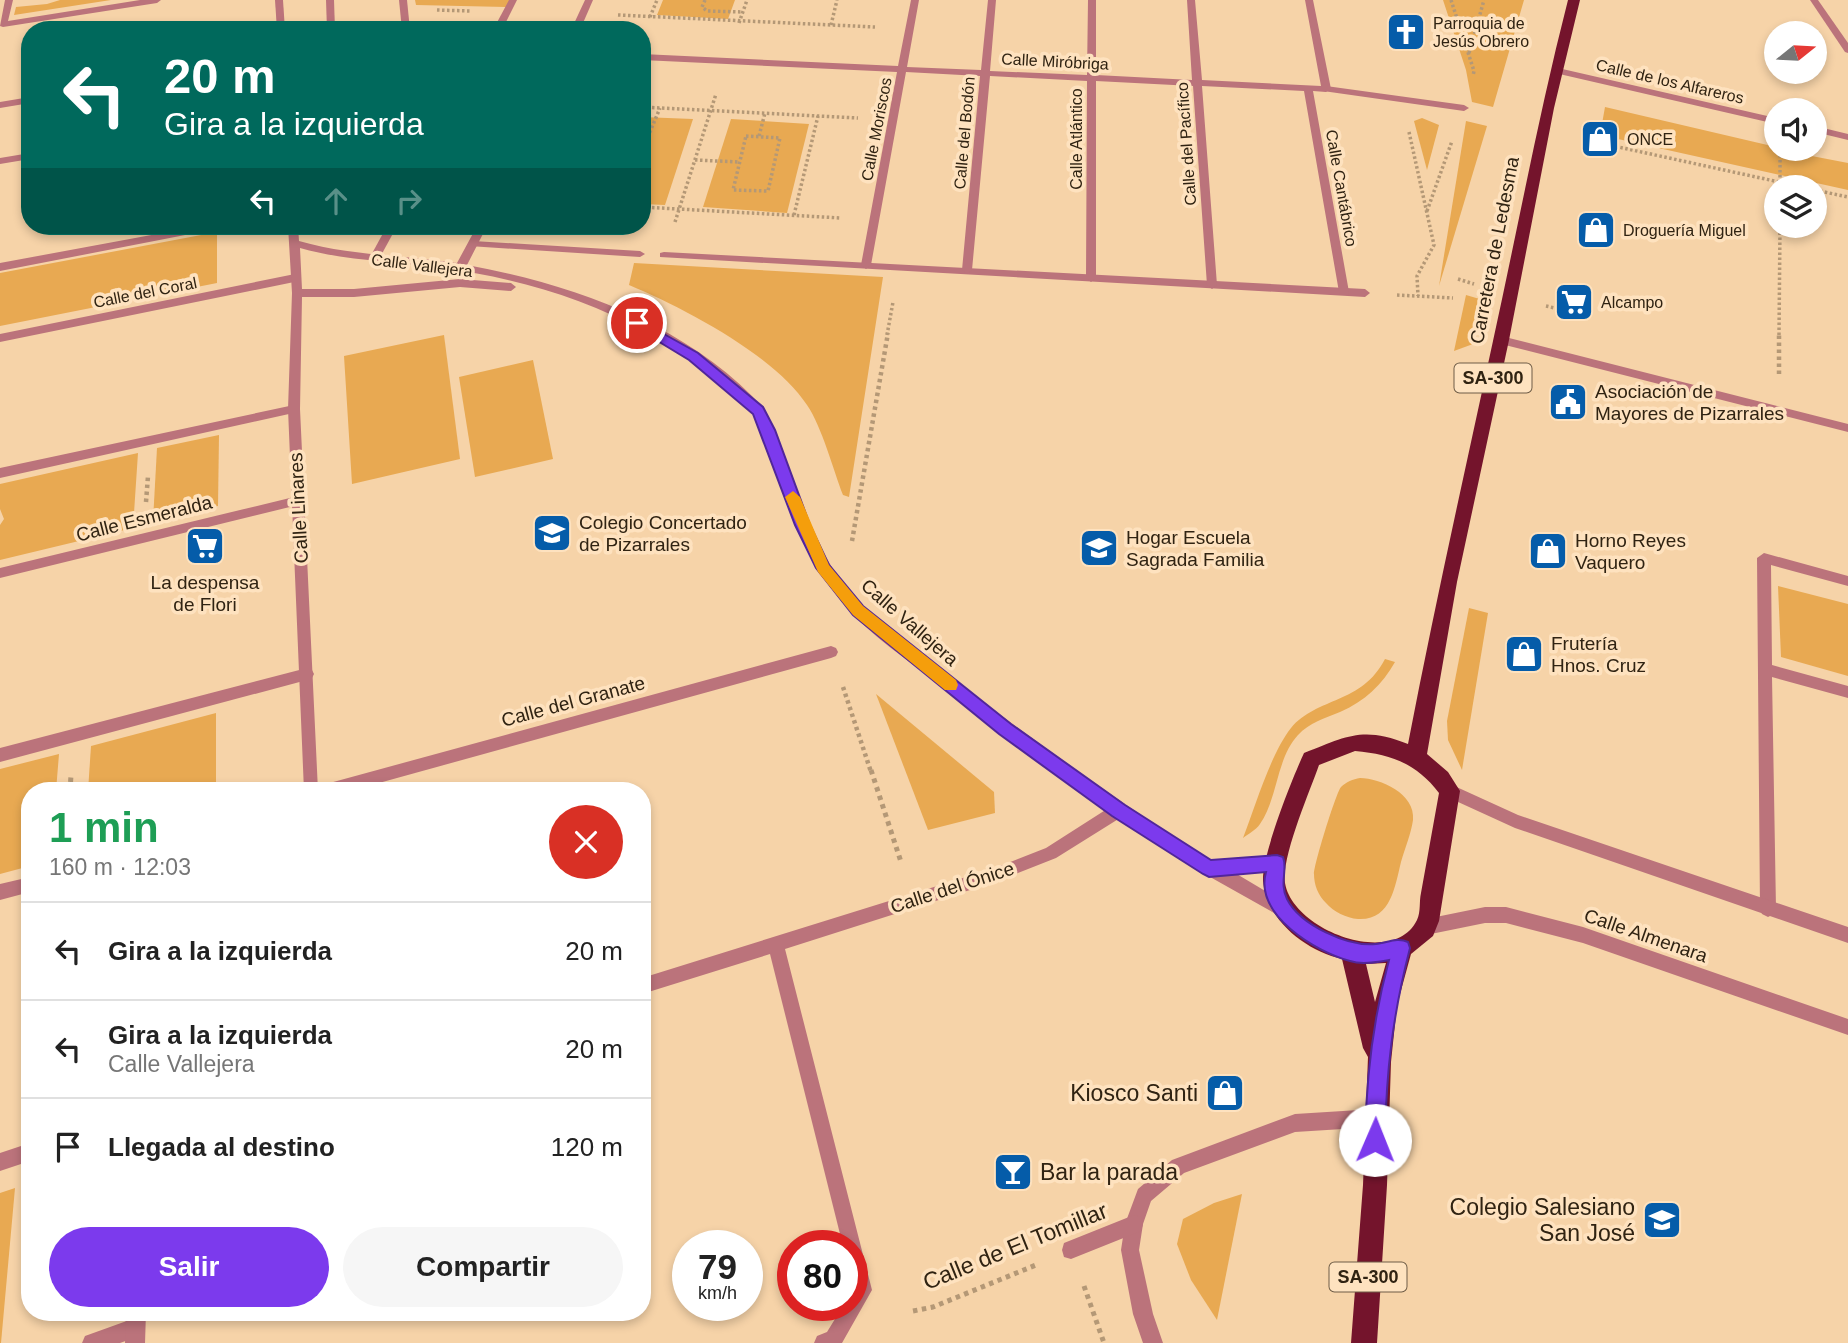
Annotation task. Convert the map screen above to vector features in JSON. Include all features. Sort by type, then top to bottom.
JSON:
[{"type":"highway","name":"Carretera de Ledesma","points":[[1416,757],[1448,582],[1501,341],[1547,108],[1574,0]]},
{"type":"highway","points":[[1355,742],[1381,743],[1416,757],[1438,773],[1450,791],[1426,927],[1401,948],[1375,953],[1352,953],[1325,942],[1284,911],[1277,900],[1273,878],[1311,759],[1355,742]]},
{"type":"highway","name":"SA-300","points":[[1364,1343],[1375,1185],[1378,1062],[1386,1005],[1401,948]]},
{"type":"highway","name":"SA-300","points":[[1352,953],[1378,1062]]},
{"type":"street","points":[[9,0],[4,24],[21,21]]},
{"type":"street","points":[[23,21],[158,0]]},
{"type":"street","points":[[279,0],[280,21]]},
{"type":"street","points":[[330,0],[331,21]]},
{"type":"street","points":[[403,0],[404,21]]},
{"type":"street","points":[[502,21],[513,0]]},
{"type":"street","points":[[579,21],[589,0]]},
{"type":"street","name":"Calle Moriscos","points":[[866,264],[915,0]]},
{"type":"street","name":"Calle del Bodón","points":[[967,270],[992,0]]},
{"type":"street","name":"Calle Atlántico","points":[[1091,278],[1092,0]]},
{"type":"street","name":"Calle del Pacífico","points":[[1191,0],[1212,285]]},
{"type":"street","points":[[1309,0],[1326,89]]},
{"type":"street","points":[[1814,0],[1848,50]]},
{"type":"street","name":"Calle Miróbriga","points":[[651,57],[1326,89],[1402,97],[1464,108]]},
{"type":"street","name":"Calle de los Alfareros","points":[[1558,71],[1764,118]]},
{"type":"street","name":"Calle Cantábrico","points":[[1308,88],[1344,292]]},
{"type":"street","points":[[0,105],[21,102]]},
{"type":"street","points":[[1827,133],[1848,137]]},
{"type":"street","points":[[0,162],[21,158]]},
{"type":"street","points":[[0,267],[169,235]]},
{"type":"street","name":"Calle Linares","points":[[294,235],[297,293],[294,409],[312,782]]},
{"type":"street","points":[[374,260],[386,235]]},
{"type":"street","points":[[460,267],[478,235]]},
{"type":"street","name":"Calle Vallejera","points":[[294,243],[327,254],[460,267],[551,289],[585,300],[650,329],[694,356],[758,410],[803,525],[823,568],[858,611],[1005,729],[1118,811],[1284,911]]},
{"type":"street","name":"Calle Vallejera","points":[[473,244],[640,254]]},
{"type":"street","points":[[664,255],[1365,293]]},
{"type":"street","name":"Calle del Coral","points":[[0,338],[295,278]]},
{"type":"street","name":"Calle Vallejera","points":[[297,293],[354,293],[460,284],[551,289]]},
{"type":"street","points":[[1501,341],[1848,428]]},
{"type":"street","points":[[0,473],[294,409]]},
{"type":"street","name":"Calle Esmeralda","points":[[0,573],[298,501]]},
{"type":"street","points":[[1768,909],[1764,558],[1848,581]]},
{"type":"street","name":"Calle del Granate","points":[[359,782],[831,652]]},
{"type":"street","points":[[1765,669],[1848,692]]},
{"type":"street","points":[[0,755],[307,674]]},
{"type":"street","points":[[1450,791],[1515,821],[1848,935]]},
{"type":"street","name":"Calle del Ónice","points":[[651,983],[995,875],[1051,853],[1118,811]]},
{"type":"street","points":[[1209,868],[1277,863]]},
{"type":"street","points":[[0,892],[21,886]]},
{"type":"street","name":"Calle Almenara","points":[[1426,927],[1485,915],[1506,915],[1583,935],[1848,1027]]},
{"type":"street","points":[[776,944],[863,1290],[833,1340],[824,1343]]},
{"type":"street","points":[[1153,1343],[1143,1314],[1130,1250],[1134,1224],[1144,1195],[1178,1166],[1295,1123],[1375,1118]]},
{"type":"street","points":[[0,1162],[21,1155]]},
{"type":"street","name":"Calle de El Tomillar","points":[[1071,1250],[1134,1224]]},
{"type":"street","points":[[92,1343],[135,1328]]},
{"type":"path","points":[[650,17],[657,0]]},
{"type":"path","points":[[705,0],[702,7],[707,10],[743,12]]},
{"type":"path","points":[[831,25],[837,0]]},
{"type":"path","points":[[1427,211],[1464,108],[1474,71],[1451,0]]},
{"type":"path","points":[[1468,54],[1483,0]]},
{"type":"path","points":[[404,12],[506,12]]},
{"type":"path","points":[[610,15],[876,27]]},
{"type":"path","points":[[664,255],[718,88]]},
{"type":"path","points":[[1402,97],[1434,245],[1417,276],[1418,296]]},
{"type":"path","points":[[651,108],[869,119]]},
{"type":"path","points":[[651,130],[660,108]]},
{"type":"path","points":[[759,137],[765,113]]},
{"type":"path","points":[[794,215],[818,116]]},
{"type":"path","points":[[746,136],[780,138],[768,191],[733,190],[740,162],[746,136]]},
{"type":"path","points":[[1591,141],[1764,181]]},
{"type":"path","points":[[695,160],[740,162]]},
{"type":"path","points":[[1827,193],[1848,197]]},
{"type":"path","points":[[651,207],[850,218]]},
{"type":"path","points":[[1779,386],[1780,238]]},
{"type":"path","points":[[852,542],[899,267]]},
{"type":"path","points":[[1427,296],[1453,298]]},
{"type":"path","points":[[145,538],[149,440]]},
{"type":"path","points":[[831,652],[901,862]]},
{"type":"path","points":[[1071,1250],[1104,1343]]},
{"type":"path","name":"Calle de El Tomillar","points":[[913,1311],[933,1307],[1071,1250]]},
{"type":"shaded area","points":[[60,0],[111,0],[14,15],[16,7]]},
{"type":"shaded area","points":[[415,0],[510,0],[506,7],[416,5]]},
{"type":"shaded area","points":[[663,0],[735,0],[728,19],[657,15]]},
{"type":"shaded area","points":[[1443,0],[1524,0],[1493,107],[1472,102],[1466,70]]},
{"type":"shaded area","points":[[1605,107],[1764,144],[1764,161],[1827,159],[1848,163],[1848,190],[1827,185],[1827,175],[1780,175],[1600,135]]},
{"type":"shaded area","points":[[651,117],[693,119],[665,205],[651,204]]},
{"type":"shaded area","points":[[1422,118],[1439,125],[1427,170],[1414,121]]},
{"type":"shaded area","points":[[731,119],[809,124],[787,213],[703,207]]},
{"type":"shaded area","points":[[1466,121],[1487,126],[1439,286]]},
{"type":"shaded area","points":[[201,235],[217,235],[217,283],[0,326],[0,273]]},
{"type":"shaded area","points":[[634,263],[883,277],[849,497],[843,495],[812,414],[792,386],[751,351],[726,335],[675,306],[629,285]]},
{"type":"shaded area","points":[[1466,295],[1483,300],[1473,344],[1454,351]]},
{"type":"shaded area","points":[[444,335],[460,459],[352,484],[344,356]]},
{"type":"shaded area","points":[[533,360],[553,459],[475,477],[459,377]]},
{"type":"shaded area","points":[[219,435],[218,506],[153,521],[157,448]]},
{"type":"shaded area","points":[[138,453],[133,528],[0,560],[0,525],[4,519],[0,509],[0,484]]},
{"type":"shaded area","points":[[1778,586],[1848,604],[1848,676],[1781,657]]},
{"type":"shaded area","points":[[1469,608],[1488,613],[1462,770],[1448,740],[1447,721]]},
{"type":"shaded area","points":[[1385,659],[1395,662],[1372,692],[1357,703],[1312,724],[1298,735],[1285,755],[1266,814],[1258,826],[1243,838],[1270,766],[1291,728],[1313,710],[1364,684]]},
{"type":"shaded area","points":[[876,694],[994,792],[995,813],[928,830]]},
{"type":"shaded area","points":[[216,713],[216,782],[89,782],[91,746]]},
{"type":"shaded area","points":[[59,754],[57,782],[21,782],[21,868],[0,874],[0,769]]},
{"type":"shaded area","points":[[1360,778],[1386,784],[1403,795],[1409,802],[1413,820],[1390,900],[1378,914],[1358,919],[1340,914],[1326,903],[1317,890],[1314,874],[1338,792],[1345,784]]},
{"type":"shaded area","points":[[15,1188],[1,1343],[0,1343],[0,1193]]},
{"type":"shaded area","points":[[1242,1194],[1217,1320],[1191,1280],[1177,1244],[1183,1219],[1214,1203]]},
{"type":"slow traffic","points":[[793,497],[823,568],[858,611],[950,685]]},
{"type":"place","name":"Parroquia de Jesús Obrero","points":[[1406,32]]},
{"type":"place","name":"ONCE","points":[[1600,139]]},
{"type":"place","name":"Droguería Miguel","points":[[1596,230]]},
{"type":"place","name":"Alcampo","points":[[1574,302]]},
{"type":"place","name":"Asociación de Mayores de Pizarrales","points":[[1568,402]]},
{"type":"place","name":"Colegio Concertado de Pizarrales","points":[[552,533]]},
{"type":"place","name":"La despensa de Flori","points":[[205,546]]},
{"type":"place","name":"Hogar Escuela Sagrada Familia","points":[[1099,548]]},
{"type":"place","name":"Horno Reyes Vaquero","points":[[1548,551]]},
{"type":"place","name":"Frutería Hnos. Cruz","points":[[1524,654]]},
{"type":"place","name":"Kiosco Santi","points":[[1225,1093]]},
{"type":"place","name":"Bar la parada","points":[[1013,1172]]},
{"type":"place","name":"Colegio Salesiano San José","points":[[1662,1220]]},
{"type":"route","points":[[637,323],[694,356],[758,410],[803,525],[823,568],[858,611],[1005,729],[1118,811],[1209,868],[1277,863],[1273,878],[1277,900],[1298,924],[1325,942],[1352,953],[1375,953],[1401,948],[1386,1005],[1378,1062],[1375,1140]]}]
